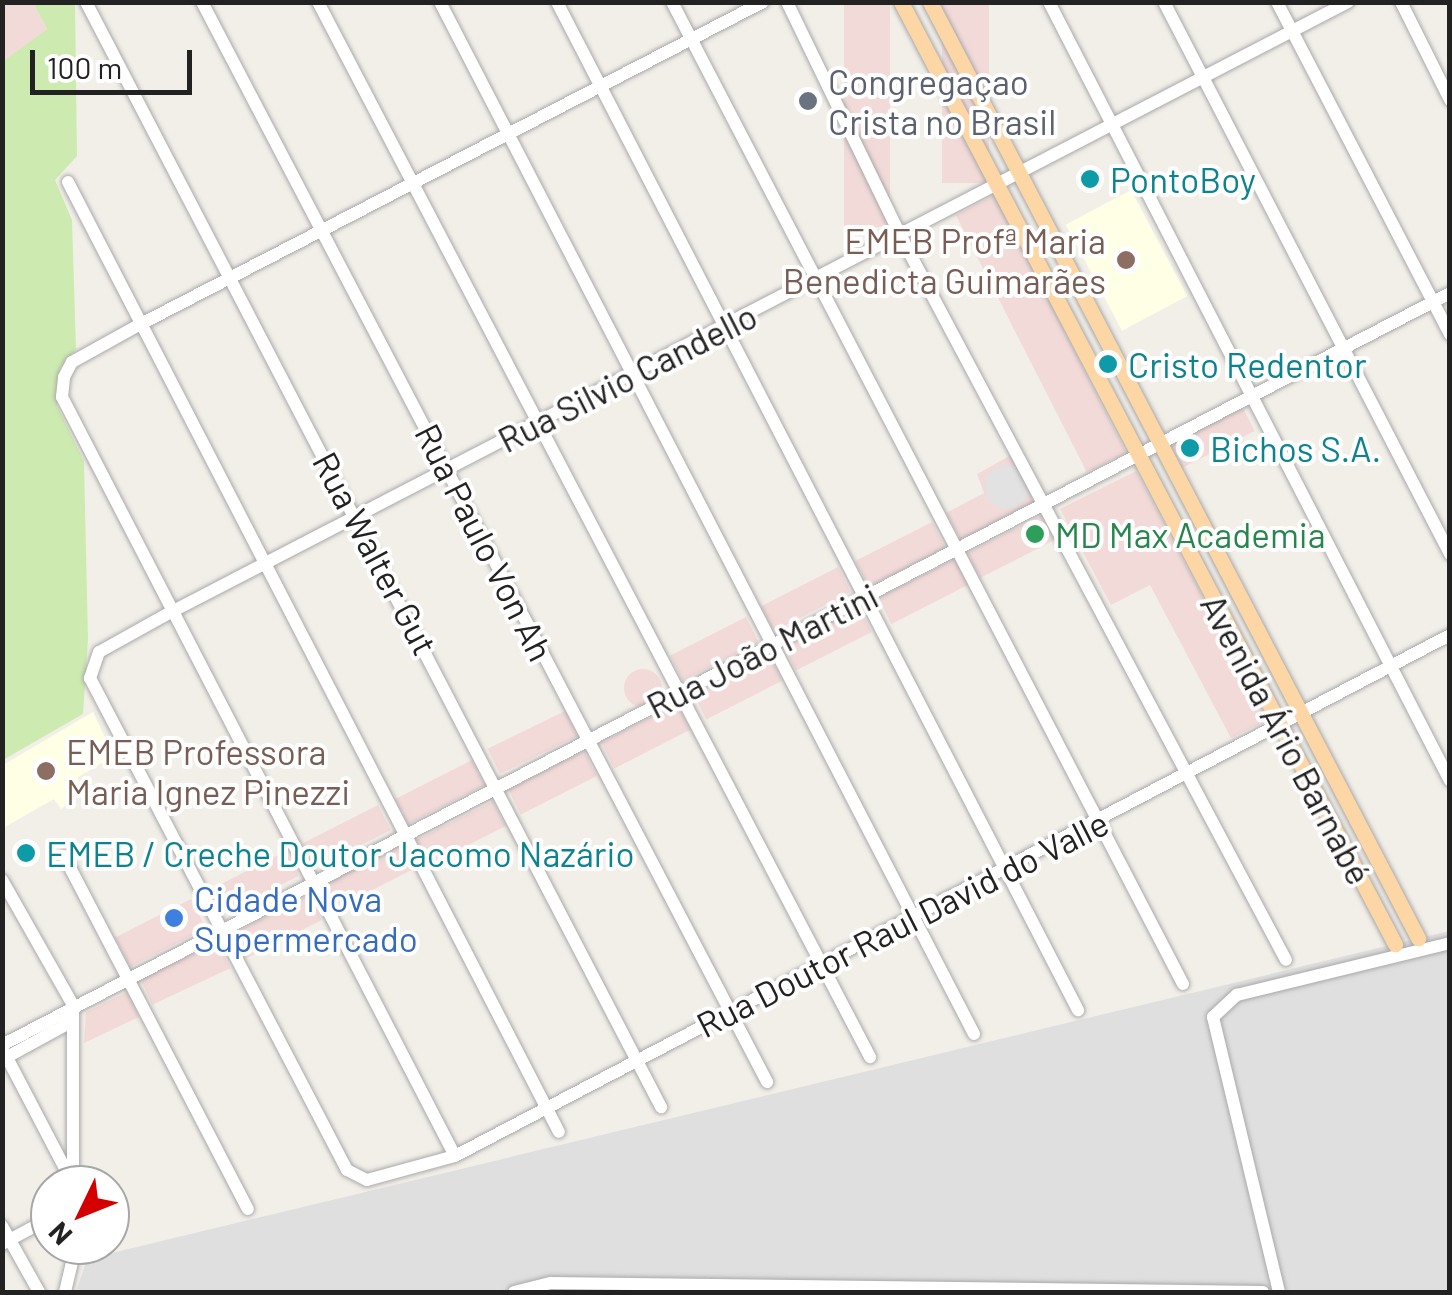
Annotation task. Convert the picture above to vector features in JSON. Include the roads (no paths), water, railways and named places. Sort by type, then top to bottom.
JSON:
[{"type":"main road","name":"Avenida Ário Barnabé","points":[[901,2],[1136,455],[1284,726],[1394,944]]},
{"type":"main road","name":"Avenida Ário Barnabé","points":[[930,2],[1158,444],[1306,714],[1418,938]]},
{"type":"main road","points":[[1372,900],[1386,904],[1393,892]]},
{"type":"street","name":"Rua Paulo Von Ah","points":[[202,2],[767,1082]]},
{"type":"street","points":[[318,2],[870,1057]]},
{"type":"street","points":[[440,2],[974,1034]]},
{"type":"street","points":[[557,2],[722,328],[1078,1010]]},
{"type":"street","points":[[672,2],[812,281],[1183,984]]},
{"type":"street","points":[[455,1156],[62,397],[72,362],[764,2]]},
{"type":"street","points":[[787,2],[900,235],[1047,503],[1286,960]]},
{"type":"street","points":[[1048,2],[1247,398],[1450,780]]},
{"type":"street","points":[[1164,2],[1450,554]]},
{"type":"street","points":[[1278,2],[1450,335]]},
{"type":"street","name":"Rua Silvio Candello","points":[[347,1170],[90,678],[99,652],[1348,2]]},
{"type":"street","points":[[1401,2],[1450,100]]},
{"type":"street","name":"Rua Walter Gut","points":[[89,4],[358,516],[661,1107]]},
{"type":"street","points":[[68,182],[137,326],[559,1132]]},
{"type":"street","name":"Rua João Martini","points":[[4,1050],[73,1005],[1450,292]]},
{"type":"street","name":"Rua Doutor Raul David do Valle","points":[[347,1170],[390,1178],[455,1156],[1284,726],[1450,635]]},
{"type":"street","points":[[64,856],[248,1209]]},
{"type":"street","points":[[2,880],[73,1005],[73,1165]]},
{"type":"street","points":[[1278,1292],[1213,1016],[1237,995],[1450,943]]},
{"type":"street","points":[[63,1165],[4,1050],[72,1022]]},
{"type":"street","points":[[2,1226],[6,1242],[39,1292]]},
{"type":"street","points":[[6,1242],[30,1229]]},
{"type":"street","points":[[514,1292],[550,1283],[1260,1290],[1271,1258]]},
{"type":"street","points":[[66,1292],[72,1265]]},
{"type":"place","name":"Congregaçao Crista no Brasil","points":[[808,101]]},
{"type":"place","name":"PontoBoy","points":[[1090,179]]},
{"type":"place","name":"EMEB Profª Maria Benedicta Guimarães","points":[[1126,260]]},
{"type":"place","name":"Cristo Redentor","points":[[1108,364]]},
{"type":"place","name":"Bichos S.A.","points":[[1190,448]]},
{"type":"place","name":"MD Max Academia","points":[[1035,534]]},
{"type":"place","name":"EMEB Professora Maria Ignez Pinezzi","points":[[46,771]]},
{"type":"place","name":"EMEB / Creche Doutor Jacomo Nazário","points":[[26,853]]},
{"type":"place","name":"Cidade Nova Supermercado","points":[[174,918]]}]
